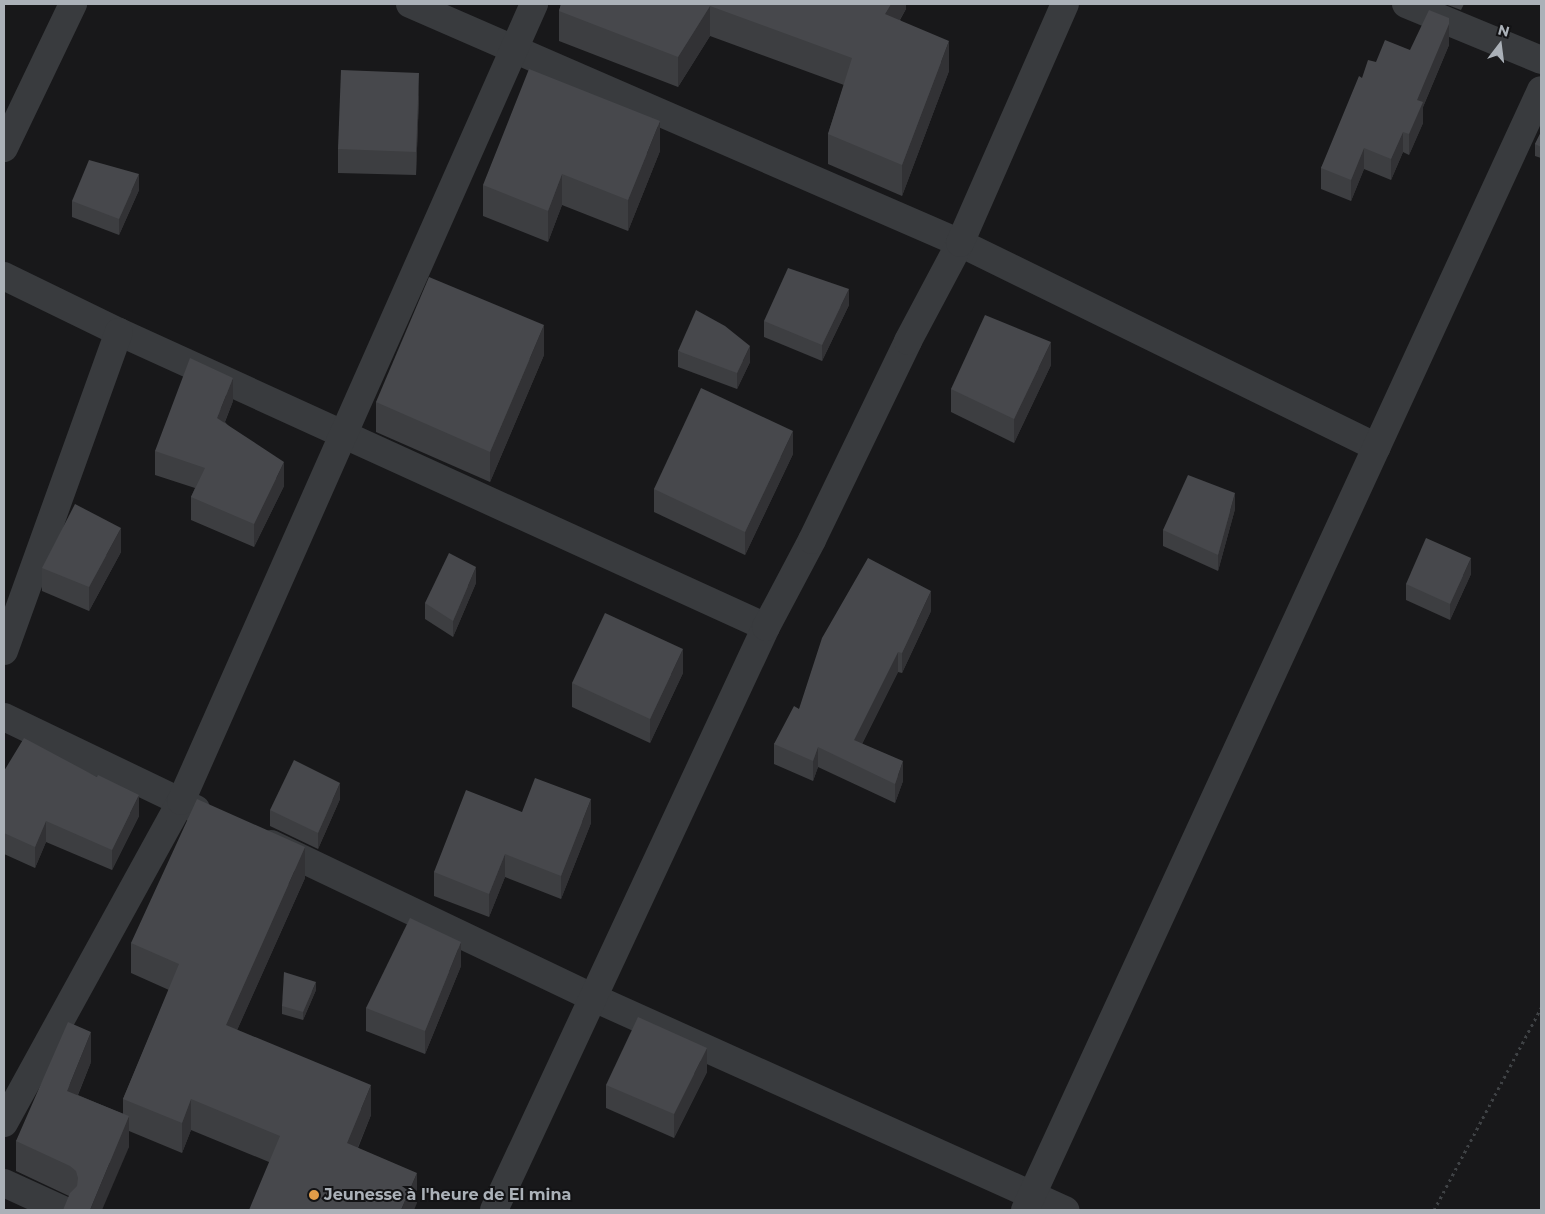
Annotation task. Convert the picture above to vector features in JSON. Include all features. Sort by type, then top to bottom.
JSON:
[{"type":"street","points":[[4,148],[73,4]]},
{"type":"street","points":[[410,4],[960,243],[1377,447]]},
{"type":"street","points":[[4,1123],[181,801],[534,4]]},
{"type":"street","points":[[494,1210],[766,627],[812,540],[908,341],[960,243],[1065,4]]},
{"type":"street","points":[[1406,4],[1541,60]]},
{"type":"street","points":[[1029,1203],[1541,90]]},
{"type":"street","points":[[4,276],[119,332],[766,627]]},
{"type":"street","points":[[4,651],[119,332]]},
{"type":"street","points":[[4,717],[217,818]]},
{"type":"street","points":[[244,831],[1029,1203],[1065,1210]]},
{"type":"street","points":[[4,1183],[63,1210]]},
{"type":"path","points":[[1434,1210],[1541,1008]]},
{"type":"building","points":[[561,4],[891,4],[885,14],[949,41],[902,165],[828,134],[852,58],[710,6],[678,57],[559,11]]},
{"type":"building","points":[[1429,10],[1449,18],[1449,24],[1417,100],[1423,102],[1409,134],[1403,132],[1391,159],[1364,148],[1351,180],[1321,168],[1359,76],[1362,78],[1368,60],[1376,62],[1385,40],[1410,50]]},
{"type":"building","points":[[529,69],[660,121],[628,200],[562,174],[548,211],[483,185]]},
{"type":"building","points":[[341,70],[419,73],[416,152],[338,149]]},
{"type":"building","points":[[1541,132],[1541,147],[1535,144]]},
{"type":"building","points":[[89,160],[139,174],[119,219],[72,201]]},
{"type":"building","points":[[788,268],[849,289],[822,345],[764,321]]},
{"type":"building","points":[[429,277],[544,325],[490,452],[376,402]]},
{"type":"building","points":[[696,310],[725,326],[750,346],[737,373],[678,351]]},
{"type":"building","points":[[985,315],[1051,342],[1014,419],[951,389]]},
{"type":"building","points":[[190,358],[233,378],[217,418],[284,462],[254,524],[191,497],[205,468],[155,451]]},
{"type":"building","points":[[701,388],[793,431],[745,532],[654,489]]},
{"type":"building","points":[[1188,475],[1235,493],[1218,555],[1163,530]]},
{"type":"building","points":[[75,504],[121,528],[89,587],[42,568]]},
{"type":"building","points":[[1426,538],[1471,558],[1450,604],[1406,584]]},
{"type":"building","points":[[449,553],[476,567],[453,621],[425,603]]},
{"type":"building","points":[[868,558],[931,591],[902,653],[898,652],[854,740],[903,761],[895,784],[818,747],[813,761],[774,744],[794,706],[799,709],[822,638]]},
{"type":"building","points":[[605,613],[683,649],[650,719],[572,683]]},
{"type":"building","points":[[24,738],[97,777],[98,775],[139,795],[112,850],[46,821],[35,847],[4,833],[4,771]]},
{"type":"building","points":[[294,760],[340,783],[318,833],[270,810]]},
{"type":"building","points":[[535,778],[591,799],[561,876],[505,854],[489,894],[434,872],[466,790],[522,812]]},
{"type":"building","points":[[197,799],[305,847],[226,1025],[371,1085],[347,1143],[417,1173],[401,1210],[249,1210],[280,1136],[191,1099],[182,1123],[123,1099],[179,964],[131,943]]},
{"type":"building","points":[[410,918],[461,942],[425,1031],[366,1008]]},
{"type":"building","points":[[284,972],[316,982],[303,1012],[282,1006]]},
{"type":"building","points":[[638,1017],[707,1048],[674,1114],[606,1085]]},
{"type":"building","points":[[68,1022],[91,1032],[67,1091],[129,1116],[90,1210],[63,1210],[70,1193],[77,1186],[78,1178],[76,1171],[70,1166],[16,1141]]},
{"type":"place","name":"Jeunesse à l'heure de El mina","points":[[314,1195]]}]
